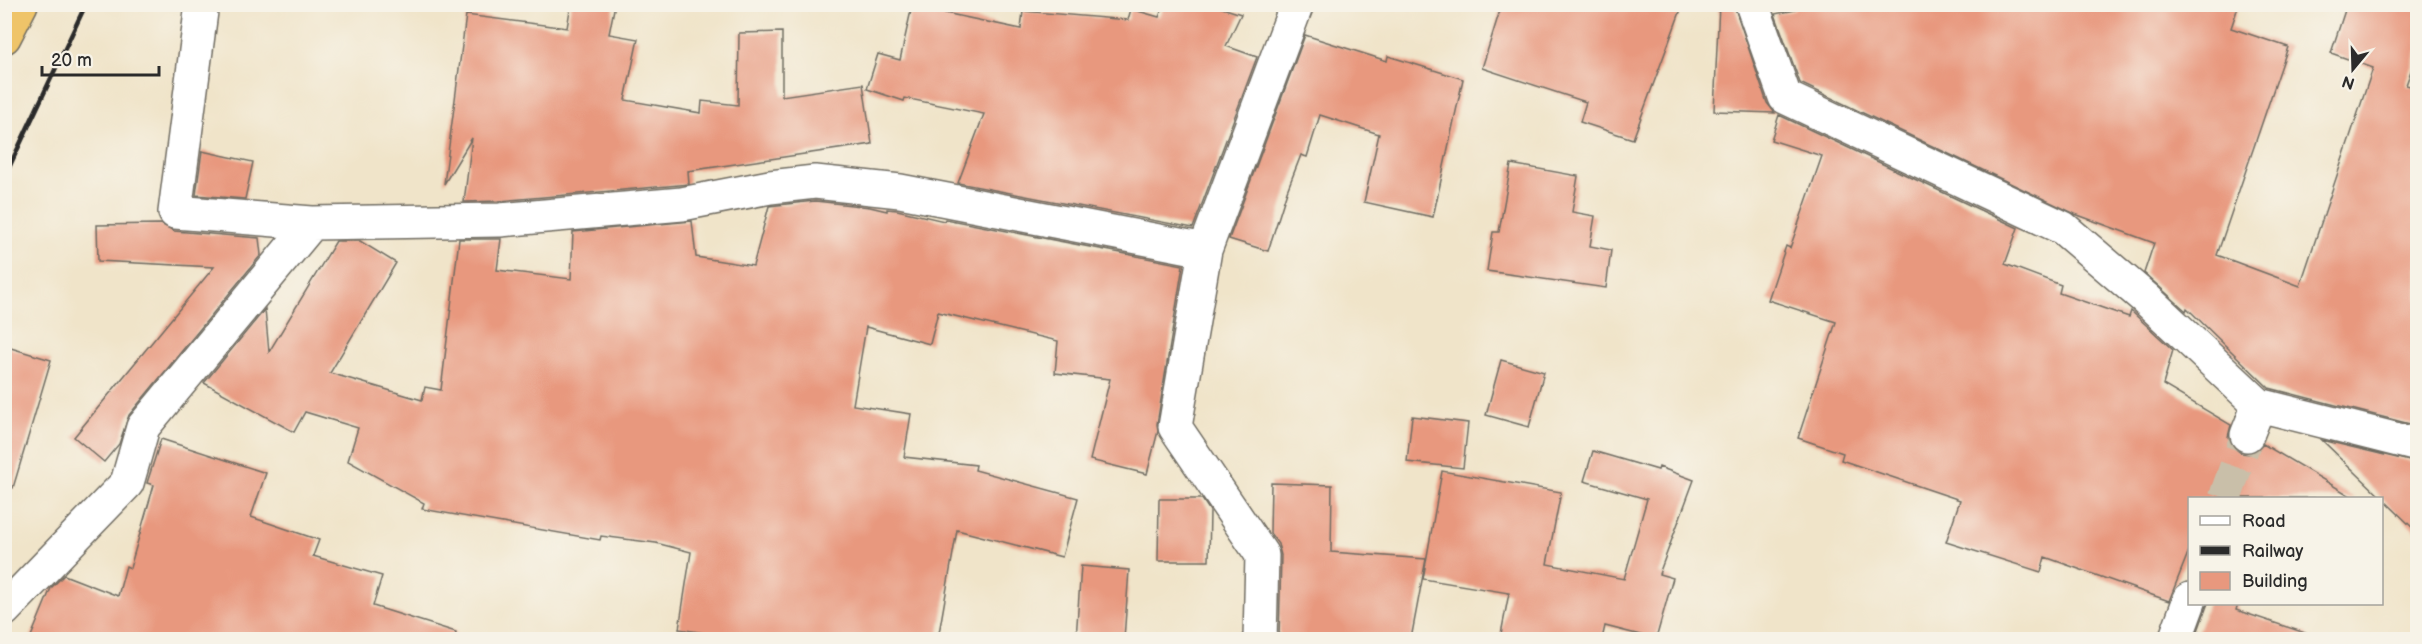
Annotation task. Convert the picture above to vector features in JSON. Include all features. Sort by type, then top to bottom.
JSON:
[{"type":"highway","points":[[4,37],[21,4]]},
{"type":"street","points":[[202,4],[175,212],[312,223],[500,220],[682,204],[815,182],[900,191],[1205,250]]},
{"type":"street","points":[[1260,639],[1262,555],[1175,427],[1205,250],[1297,4]]},
{"type":"street","points":[[1752,4],[1785,97],[2063,228],[2145,298],[2259,405],[2418,445]]},
{"type":"street","points":[[4,610],[127,483],[143,427],[312,223]]},
{"type":"street","points":[[2247,435],[2259,405]]},
{"type":"street","points":[[2175,639],[2188,604]]},
{"type":"building","points":[[571,4],[615,4],[609,34],[638,39],[625,100],[701,113],[702,101],[738,105],[739,33],[782,32],[782,96],[863,84],[872,144],[688,171],[689,184],[464,202],[472,138],[444,184],[466,15],[567,28]]},
{"type":"building","points":[[1164,4],[1210,4],[1241,14],[1226,46],[1257,57],[1193,228],[958,183],[984,114],[905,98],[904,101],[867,89],[878,54],[900,60],[912,6],[1021,29],[1023,11],[1128,20],[1131,9],[1159,17]]},
{"type":"building","points":[[1502,4],[1683,4],[1633,139],[1580,122],[1586,102],[1482,68]]},
{"type":"building","points":[[1719,4],[1734,5],[1767,103],[1775,113],[1714,111]]},
{"type":"building","points":[[1796,4],[2239,4],[2231,28],[2288,47],[2217,255],[2300,286],[2373,68],[2331,53],[2347,4],[2418,4],[2418,51],[2406,85],[2418,88],[2418,426],[2269,388],[2187,308],[2186,311],[2144,273],[2154,243],[2075,214],[1800,83],[1775,14],[1795,10]]},
{"type":"building","points":[[1305,35],[1387,61],[1388,56],[1463,79],[1433,217],[1364,202],[1379,134],[1320,115],[1307,157],[1301,155],[1287,191],[1268,251],[1229,239]]},
{"type":"building","points":[[1779,115],[2018,228],[2005,264],[2061,285],[2059,293],[2129,317],[2131,311],[2173,350],[2163,385],[2231,425],[2228,437],[2233,447],[2241,453],[2249,454],[2258,450],[2263,444],[2352,497],[2188,497],[2188,553],[2169,601],[2045,557],[2041,572],[1946,542],[1960,500],[1841,460],[1843,453],[1798,438],[1836,322],[1768,300],[1786,246],[1790,248],[1822,156],[1771,140]]},
{"type":"building","points":[[202,151],[253,162],[245,199],[196,195]]},
{"type":"building","points":[[1511,164],[1578,176],[1572,212],[1595,216],[1590,246],[1611,250],[1606,288],[1487,271],[1493,232],[1499,232]]},
{"type":"building","points":[[815,201],[887,211],[887,209],[897,210],[944,221],[945,219],[1183,265],[1157,424],[1158,431],[1147,474],[1090,460],[1110,379],[1055,373],[1058,341],[938,312],[930,344],[866,327],[853,405],[911,414],[904,457],[976,465],[975,470],[1078,498],[1062,557],[957,530],[938,639],[745,639],[679,629],[691,552],[656,543],[601,536],[600,540],[422,509],[424,503],[348,461],[358,428],[305,412],[294,432],[204,383],[265,309],[269,352],[336,241],[360,241],[396,263],[330,373],[422,400],[425,387],[441,390],[459,239],[501,239],[497,270],[571,279],[573,232],[692,221],[696,257],[753,266],[769,206]]},
{"type":"building","points":[[161,224],[174,231],[259,238],[261,255],[129,415],[119,444],[104,462],[74,437],[214,267],[98,261],[97,225]]},
{"type":"building","points":[[4,346],[51,360],[13,488],[4,487]]},
{"type":"building","points":[[1501,360],[1544,372],[1529,427],[1486,415]]},
{"type":"building","points":[[1412,416],[1468,423],[1463,468],[1407,462]]},
{"type":"building","points":[[161,439],[266,473],[251,517],[319,540],[313,556],[382,576],[373,606],[456,632],[455,639],[30,639],[51,588],[64,575],[118,596],[126,566],[130,568],[154,485],[147,483]]},
{"type":"building","points":[[2322,440],[2418,463],[2418,533]]},
{"type":"building","points":[[1593,451],[1658,470],[1659,467],[1694,480],[1659,574],[1673,578],[1656,639],[1605,626],[1602,639],[1500,639],[1509,593],[1423,579],[1442,471],[1561,492],[1547,564],[1624,579],[1647,499],[1584,481]]},
{"type":"building","points":[[1271,483],[1332,485],[1331,552],[1426,559],[1411,639],[1279,639],[1281,555],[1278,544],[1270,533]]},
{"type":"building","points":[[1159,499],[1202,499],[1210,511],[1209,561],[1158,561]]},
{"type":"building","points":[[1081,566],[1129,570],[1124,639],[1076,639]]},
{"type":"building","points":[[2207,605],[2237,605],[2236,610],[2308,634],[2307,639],[2195,639]]},
{"type":"tunnel","points":[[2225,497],[2247,435]]},
{"type":"railway","points":[[4,178],[86,4]]}]
